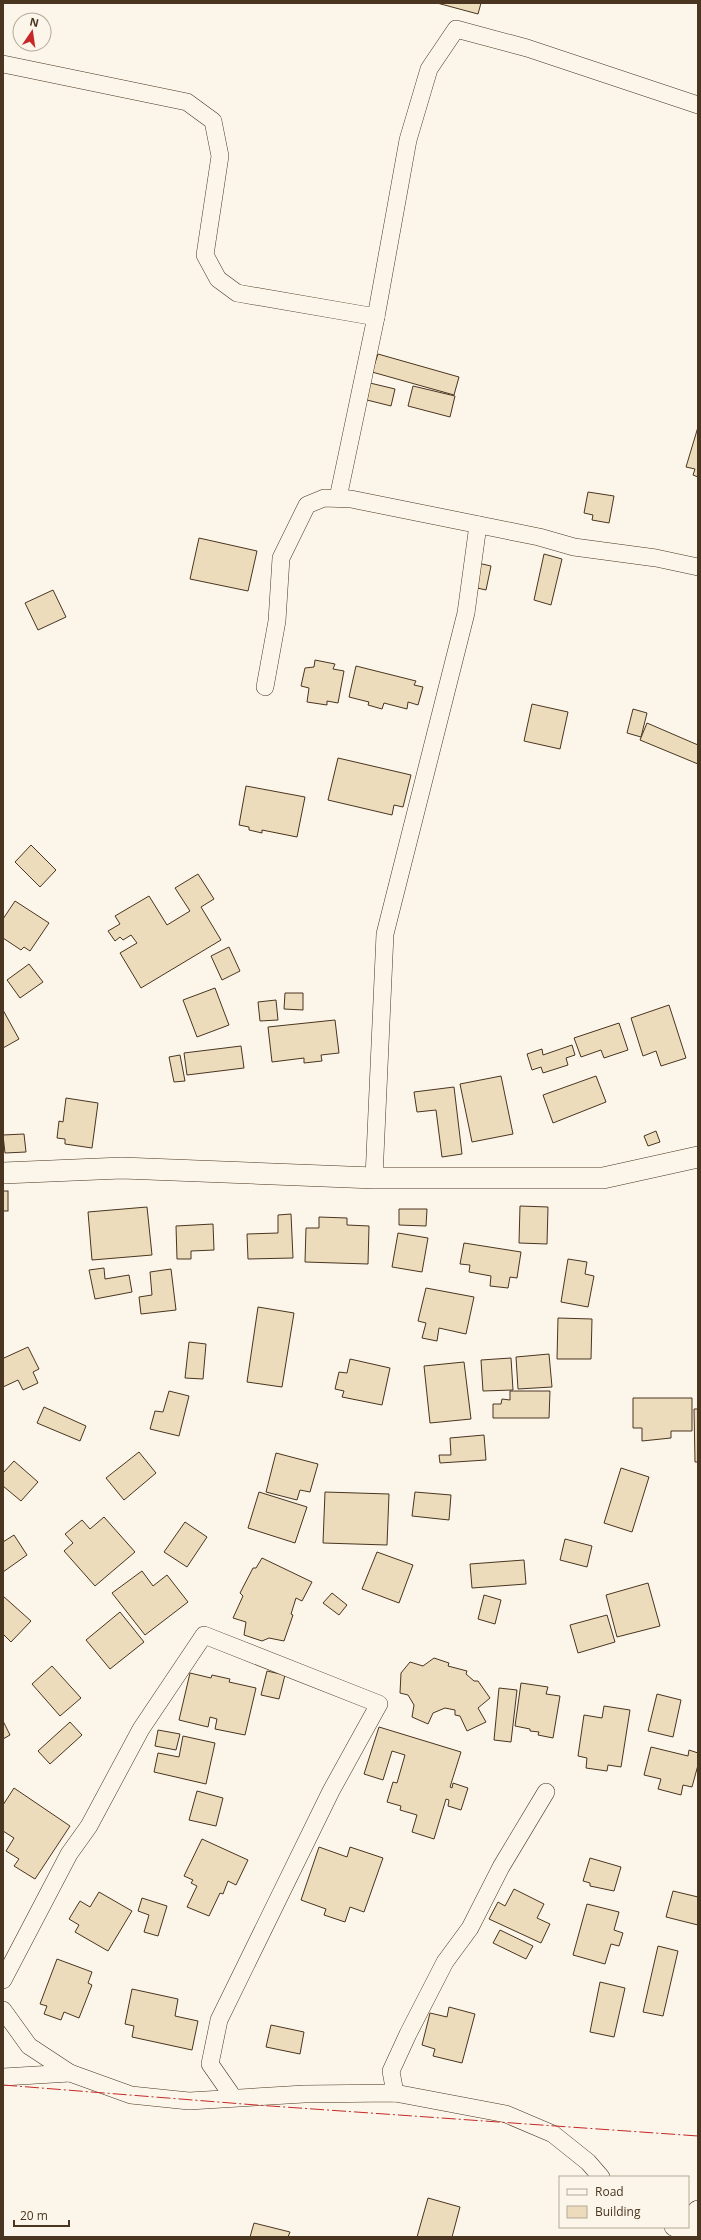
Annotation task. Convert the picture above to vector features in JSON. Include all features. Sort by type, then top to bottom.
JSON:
[{"type":"street","points":[[338,498],[376,317],[408,140],[428,69],[456,29],[527,48],[698,105]]},
{"type":"street","points":[[3,64],[187,102],[213,121],[220,156],[205,255],[218,279],[237,292],[376,317]]},
{"type":"street","points":[[265,687],[277,621],[281,558],[307,505],[324,498],[351,499],[478,525],[574,547],[656,558],[698,567]]},
{"type":"street","points":[[374,1178],[385,934],[466,613],[478,525]]},
{"type":"street","points":[[3,1173],[122,1168],[374,1178],[603,1178],[698,1156]]},
{"type":"street","points":[[3,1980],[69,1854],[90,1826],[141,1729],[204,1635],[379,1704],[331,1791],[219,2020],[210,2064],[233,2097]]},
{"type":"street","points":[[395,2093],[392,2071],[408,2034],[445,1962],[470,1928],[501,1867],[546,1792]]},
{"type":"street","points":[[3,2010],[29,2046],[70,2073],[131,2095],[189,2101],[233,2097],[395,2093],[506,2114],[553,2134],[588,2162],[600,2176]]},
{"type":"street","points":[[3,2077],[70,2073]]},
{"type":"street","points":[[689,2226],[698,2211]]},
{"type":"building","points":[[437,3],[481,3],[478,14]]},
{"type":"building","points":[[378,354],[459,377],[454,395],[372,372]]},
{"type":"building","points":[[370,383],[395,389],[391,406],[367,400]]},
{"type":"building","points":[[413,386],[455,396],[450,417],[408,406]]},
{"type":"building","points":[[698,427],[698,477],[693,475],[695,469],[686,467]]},
{"type":"building","points":[[588,492],[614,496],[609,523],[592,520],[593,515],[584,513]]},
{"type":"building","points":[[199,538],[257,551],[248,591],[190,579]]},
{"type":"building","points":[[544,554],[562,559],[551,605],[534,600]]},
{"type":"building","points":[[478,563],[491,566],[486,590],[473,587]]},
{"type":"building","points":[[53,590],[66,617],[38,630],[25,603]]},
{"type":"building","points":[[315,660],[335,664],[333,669],[344,671],[338,703],[327,701],[327,705],[307,702],[309,688],[301,686],[305,668],[314,667]]},
{"type":"building","points":[[356,666],[416,681],[414,685],[423,687],[418,705],[408,702],[407,709],[384,703],[382,709],[368,705],[369,702],[349,697]]},
{"type":"building","points":[[532,704],[568,712],[560,749],[524,741]]},
{"type":"building","points":[[633,709],[647,713],[641,737],[627,733]]},
{"type":"building","points":[[647,723],[698,745],[698,764],[640,740]]},
{"type":"building","points":[[338,758],[411,775],[403,807],[394,805],[392,815],[328,800]]},
{"type":"building","points":[[246,786],[305,797],[297,837],[262,830],[262,833],[249,830],[249,827],[239,825]]},
{"type":"building","points":[[31,845],[56,870],[40,887],[15,862]]},
{"type":"building","points":[[198,874],[214,899],[201,907],[221,940],[141,988],[120,953],[137,943],[131,935],[123,940],[120,937],[115,941],[108,931],[120,924],[115,916],[149,896],[167,925],[190,911],[175,888]]},
{"type":"building","points":[[15,901],[49,923],[30,951],[24,947],[21,950],[3,938],[3,919]]},
{"type":"building","points":[[229,947],[240,971],[222,980],[211,956]]},
{"type":"building","points":[[29,964],[43,982],[20,998],[7,980]]},
{"type":"building","points":[[215,988],[229,1025],[197,1037],[183,1000]]},
{"type":"building","points":[[285,993],[303,993],[303,1010],[284,1009]]},
{"type":"building","points":[[276,1000],[278,1020],[260,1021],[258,1002]]},
{"type":"building","points":[[669,1005],[686,1058],[661,1066],[656,1051],[643,1056],[631,1018]]},
{"type":"building","points":[[3,1010],[19,1039],[3,1048]]},
{"type":"building","points":[[335,1020],[339,1053],[321,1055],[322,1061],[304,1063],[304,1058],[272,1062],[268,1027]]},
{"type":"building","points":[[619,1023],[628,1050],[604,1058],[601,1050],[581,1057],[574,1038]]},
{"type":"building","points":[[572,1045],[575,1055],[566,1058],[568,1065],[543,1073],[541,1067],[532,1070],[527,1054],[542,1049],[543,1055]]},
{"type":"building","points":[[241,1046],[244,1068],[187,1075],[184,1053]]},
{"type":"building","points":[[180,1055],[185,1081],[174,1082],[169,1057]]},
{"type":"building","points":[[501,1076],[513,1134],[472,1142],[460,1084]]},
{"type":"building","points":[[596,1076],[606,1102],[553,1123],[543,1095]]},
{"type":"building","points":[[454,1087],[462,1154],[442,1157],[436,1110],[417,1112],[414,1092]]},
{"type":"building","points":[[66,1098],[98,1103],[92,1148],[65,1144],[65,1139],[57,1138],[59,1121],[63,1122]]},
{"type":"building","points":[[656,1131],[660,1142],[648,1146],[644,1136]]},
{"type":"building","points":[[24,1134],[26,1152],[5,1153],[3,1135]]},
{"type":"building","points":[[3,1191],[8,1191],[8,1211],[3,1211]]},
{"type":"building","points":[[520,1206],[548,1207],[547,1244],[519,1243]]},
{"type":"building","points":[[147,1207],[152,1255],[92,1260],[88,1212]]},
{"type":"building","points":[[399,1209],[427,1209],[426,1226],[399,1225]]},
{"type":"building","points":[[291,1214],[293,1258],[248,1259],[247,1234],[278,1233],[278,1215]]},
{"type":"building","points":[[319,1217],[347,1218],[347,1225],[369,1226],[368,1264],[305,1262],[306,1228],[319,1228]]},
{"type":"building","points":[[213,1224],[214,1250],[191,1251],[191,1259],[177,1259],[176,1226]]},
{"type":"building","points":[[398,1233],[428,1238],[422,1272],[392,1267]]},
{"type":"building","points":[[464,1243],[521,1252],[517,1278],[510,1277],[508,1288],[490,1286],[491,1276],[469,1272],[470,1265],[460,1264]]},
{"type":"building","points":[[568,1259],[587,1262],[585,1274],[594,1276],[588,1307],[561,1302]]},
{"type":"building","points":[[104,1268],[105,1279],[129,1275],[132,1292],[95,1299],[89,1270]]},
{"type":"building","points":[[171,1269],[176,1310],[141,1314],[139,1297],[152,1295],[150,1272]]},
{"type":"building","points":[[426,1288],[474,1297],[466,1334],[439,1328],[437,1341],[422,1338],[426,1323],[418,1321]]},
{"type":"building","points":[[258,1307],[294,1313],[282,1387],[247,1382]]},
{"type":"building","points":[[558,1318],[592,1319],[591,1359],[557,1359]]},
{"type":"building","points":[[189,1342],[206,1344],[203,1379],[185,1378]]},
{"type":"building","points":[[28,1347],[39,1369],[33,1372],[38,1383],[23,1390],[18,1380],[3,1387],[3,1356],[4,1358]]},
{"type":"building","points":[[549,1354],[552,1387],[518,1389],[516,1357]]},
{"type":"building","points":[[511,1358],[513,1390],[483,1391],[481,1360]]},
{"type":"building","points":[[350,1359],[390,1368],[382,1405],[342,1397],[344,1391],[335,1389],[339,1372],[347,1373]]},
{"type":"building","points":[[464,1362],[471,1419],[430,1423],[424,1366]]},
{"type":"building","points":[[169,1391],[189,1396],[179,1436],[150,1429],[155,1411],[163,1412]]},
{"type":"building","points":[[510,1391],[550,1391],[549,1418],[493,1418],[493,1404],[501,1404],[502,1399],[510,1400]]},
{"type":"building","points":[[633,1398],[692,1398],[692,1431],[671,1431],[671,1438],[642,1441],[642,1428],[633,1428]]},
{"type":"building","points":[[44,1407],[86,1426],[80,1441],[37,1423]]},
{"type":"building","points":[[694,1409],[698,1409],[698,1462],[695,1462]]},
{"type":"building","points":[[484,1435],[486,1460],[440,1463],[439,1455],[451,1455],[450,1438]]},
{"type":"building","points":[[139,1452],[156,1473],[124,1500],[106,1478]]},
{"type":"building","points":[[276,1453],[318,1464],[310,1492],[300,1490],[297,1500],[266,1492]]},
{"type":"building","points":[[14,1461],[38,1482],[21,1501],[3,1486],[3,1473]]},
{"type":"building","points":[[621,1468],[649,1477],[632,1532],[604,1523]]},
{"type":"building","points":[[259,1492],[307,1507],[295,1543],[248,1528]]},
{"type":"building","points":[[325,1492],[389,1494],[387,1545],[323,1543]]},
{"type":"building","points":[[415,1492],[451,1495],[449,1520],[412,1516]]},
{"type":"building","points":[[104,1517],[135,1552],[95,1586],[64,1551],[73,1543],[65,1534],[82,1520],[90,1529]]},
{"type":"building","points":[[185,1522],[207,1537],[187,1567],[164,1552]]},
{"type":"building","points":[[14,1535],[27,1555],[3,1572],[3,1542]]},
{"type":"building","points":[[565,1539],[592,1546],[587,1567],[560,1560]]},
{"type":"building","points":[[377,1552],[413,1565],[399,1603],[362,1589]]},
{"type":"building","points":[[262,1558],[312,1582],[302,1601],[296,1598],[291,1614],[293,1615],[284,1641],[269,1638],[262,1641],[244,1635],[246,1622],[233,1618],[243,1596],[240,1593],[253,1568],[256,1568]]},
{"type":"building","points":[[524,1560],[526,1584],[472,1588],[470,1564]]},
{"type":"building","points":[[142,1571],[153,1586],[167,1575],[188,1602],[145,1635],[112,1593]]},
{"type":"building","points":[[648,1583],[660,1626],[617,1637],[606,1595]]},
{"type":"building","points":[[332,1593],[347,1605],[339,1615],[323,1603]]},
{"type":"building","points":[[484,1595],[501,1600],[495,1624],[478,1619]]},
{"type":"building","points":[[3,1596],[31,1621],[11,1642],[3,1634]]},
{"type":"building","points":[[120,1612],[144,1642],[110,1669],[86,1640]]},
{"type":"building","points":[[607,1615],[615,1642],[578,1653],[570,1625]]},
{"type":"building","points":[[434,1658],[449,1663],[448,1666],[467,1671],[466,1674],[474,1681],[478,1681],[490,1698],[478,1708],[486,1722],[467,1731],[460,1716],[455,1715],[455,1710],[445,1708],[433,1713],[428,1724],[412,1717],[414,1705],[408,1695],[400,1693],[401,1673],[410,1662],[423,1666]]},
{"type":"building","points":[[52,1666],[81,1698],[60,1716],[32,1684]]},
{"type":"building","points":[[267,1671],[285,1675],[279,1699],[261,1695]]},
{"type":"building","points":[[190,1673],[211,1678],[212,1675],[230,1679],[229,1682],[256,1688],[245,1735],[215,1729],[217,1719],[210,1717],[208,1727],[179,1720]]},
{"type":"building","points":[[521,1683],[548,1687],[546,1694],[560,1696],[553,1738],[538,1735],[539,1732],[530,1731],[530,1729],[515,1726]]},
{"type":"building","points":[[499,1688],[517,1690],[511,1742],[494,1740]]},
{"type":"building","points":[[657,1694],[681,1700],[673,1737],[648,1731]]},
{"type":"building","points":[[604,1706],[630,1710],[621,1767],[608,1765],[607,1771],[586,1768],[587,1758],[578,1756],[584,1715],[602,1718]]},
{"type":"building","points":[[3,1721],[10,1735],[3,1739]]},
{"type":"building","points":[[70,1722],[82,1735],[50,1764],[38,1751]]},
{"type":"building","points":[[379,1727],[461,1752],[450,1787],[452,1788],[453,1783],[468,1788],[461,1810],[448,1806],[449,1800],[446,1799],[434,1839],[412,1832],[417,1815],[400,1810],[401,1806],[387,1802],[393,1782],[397,1783],[405,1755],[392,1751],[383,1780],[364,1774]]},
{"type":"building","points":[[158,1730],[180,1734],[176,1750],[155,1746]]},
{"type":"building","points":[[183,1736],[215,1743],[206,1784],[154,1772],[158,1753],[179,1757]]},
{"type":"building","points":[[651,1747],[688,1756],[689,1750],[698,1753],[698,1765],[692,1787],[683,1785],[681,1795],[658,1789],[661,1779],[644,1775]]},
{"type":"building","points":[[14,1788],[70,1826],[35,1879],[14,1866],[19,1859],[6,1851],[14,1838],[3,1831],[3,1805]]},
{"type":"building","points":[[197,1791],[223,1798],[216,1826],[189,1820]]},
{"type":"building","points":[[202,1839],[248,1860],[236,1885],[228,1881],[223,1894],[220,1893],[209,1916],[187,1907],[197,1886],[191,1883],[193,1880],[184,1876]]},
{"type":"building","points":[[319,1847],[347,1857],[350,1847],[383,1858],[364,1912],[350,1907],[345,1922],[324,1915],[326,1909],[301,1900]]},
{"type":"building","points":[[590,1858],[621,1867],[614,1891],[590,1886],[590,1883],[583,1881]]},
{"type":"building","points":[[514,1889],[544,1904],[537,1918],[550,1924],[541,1943],[489,1919],[498,1902],[505,1906]]},
{"type":"building","points":[[673,1891],[698,1897],[698,1925],[666,1917]]},
{"type":"building","points":[[99,1892],[132,1911],[108,1951],[75,1932],[79,1925],[69,1919],[80,1901],[90,1907]]},
{"type":"building","points":[[142,1898],[167,1906],[158,1936],[144,1932],[149,1915],[138,1911]]},
{"type":"building","points":[[587,1904],[619,1912],[614,1930],[623,1933],[619,1946],[611,1944],[605,1964],[573,1955]]},
{"type":"building","points":[[500,1930],[533,1946],[526,1959],[493,1943]]},
{"type":"building","points":[[658,1946],[678,1951],[663,2016],[643,2012]]},
{"type":"building","points":[[57,1959],[92,1972],[88,1983],[92,1985],[79,2018],[64,2012],[61,2020],[44,2014],[47,2006],[40,2004]]},
{"type":"building","points":[[600,1982],[625,1988],[614,2037],[590,2032]]},
{"type":"building","points":[[132,1989],[178,1999],[175,2016],[198,2021],[192,2050],[132,2037],[134,2026],[125,2024]]},
{"type":"building","points":[[449,2007],[475,2014],[462,2063],[433,2056],[435,2049],[422,2045],[430,2013],[447,2017]]},
{"type":"building","points":[[271,2025],[304,2032],[300,2054],[266,2047]]},
{"type":"building","points":[[428,2198],[460,2207],[452,2237],[417,2237]]},
{"type":"building","points":[[254,2223],[290,2232],[288,2237],[250,2237]]},
{"type":"power","points":[[3,2085],[256,2105],[698,2136]]}]
